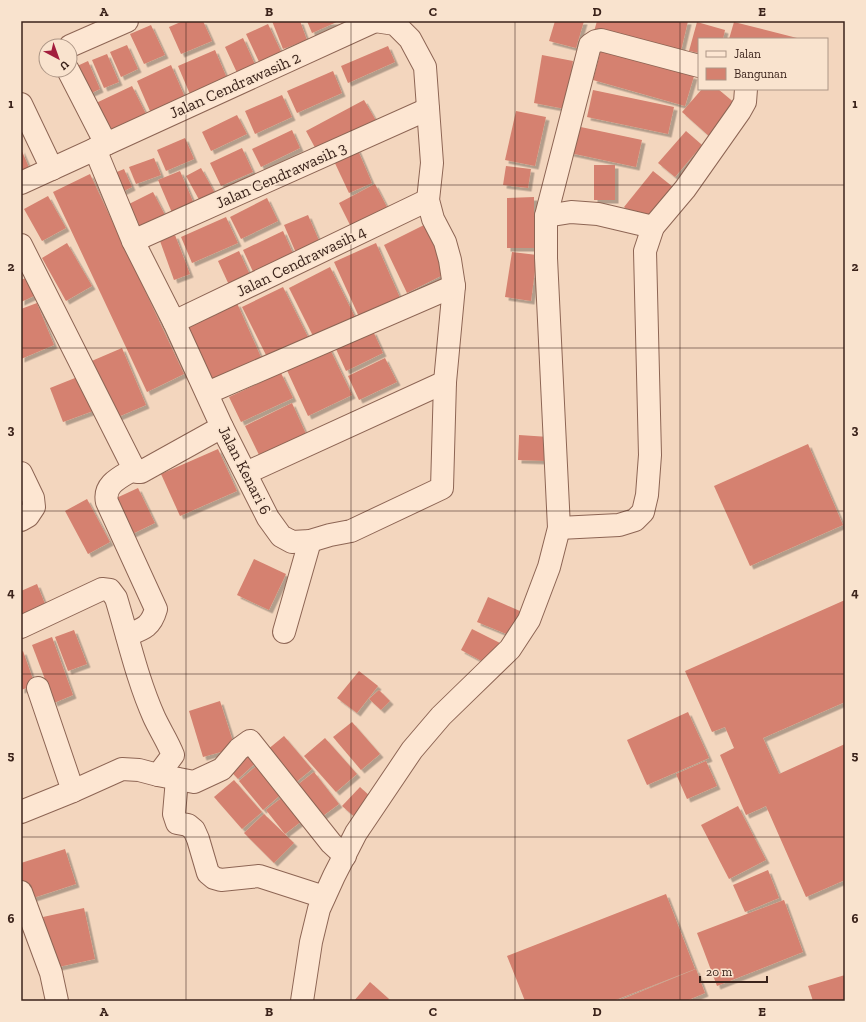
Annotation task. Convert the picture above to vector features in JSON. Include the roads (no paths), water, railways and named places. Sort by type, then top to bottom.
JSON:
[{"type":"street","points":[[78,42],[127,21]]},
{"type":"street","points":[[246,473],[444,382],[454,286],[450,260],[445,242],[433,219],[428,200],[432,163],[425,67],[410,39],[395,24],[375,21]]},
{"type":"street","name":"Jalan Cendrawasih 2","points":[[21,183],[375,21]]},
{"type":"street","points":[[302,1001],[311,942],[319,909],[356,833],[412,750],[441,716],[510,649],[529,620],[549,567],[559,528],[546,258],[546,216],[590,45],[601,40],[698,66]]},
{"type":"street","name":"Jalan Kenari 6","points":[[71,78],[101,146],[133,241],[174,322],[222,427],[268,518],[281,536],[292,542],[310,541],[351,531],[442,488],[444,382]]},
{"type":"street","points":[[559,528],[619,525],[635,520],[643,512],[647,495],[650,455],[646,251],[653,227],[685,189],[740,111],[745,102],[746,90]]},
{"type":"street","points":[[21,104],[52,168]]},
{"type":"street","name":"Jalan Cendrawasih 3","points":[[133,241],[428,109]]},
{"type":"street","name":"Jalan Cendrawasih 4","points":[[174,322],[428,200]]},
{"type":"street","points":[[546,216],[571,212],[598,214],[653,227]]},
{"type":"street","points":[[21,245],[134,469],[137,472],[141,472],[222,427]]},
{"type":"street","points":[[207,393],[454,286]]},
{"type":"street","points":[[127,635],[148,625],[156,609],[106,495],[109,487],[134,469]]},
{"type":"street","points":[[21,473],[33,498],[34,507],[28,516],[21,520]]},
{"type":"street","points":[[284,632],[310,541]]},
{"type":"street","points":[[21,627],[102,589],[110,590],[116,598],[141,682],[154,718],[169,744],[173,755],[168,777],[174,814],[177,823],[188,825],[194,830],[208,873],[214,878],[221,880],[259,876],[324,897]]},
{"type":"street","points":[[38,688],[73,791]]},
{"type":"street","points":[[21,812],[122,769],[139,770],[194,782],[222,769],[239,749],[250,742],[331,843],[345,856]]},
{"type":"street","points":[[21,892],[51,973],[57,1001]]}]
